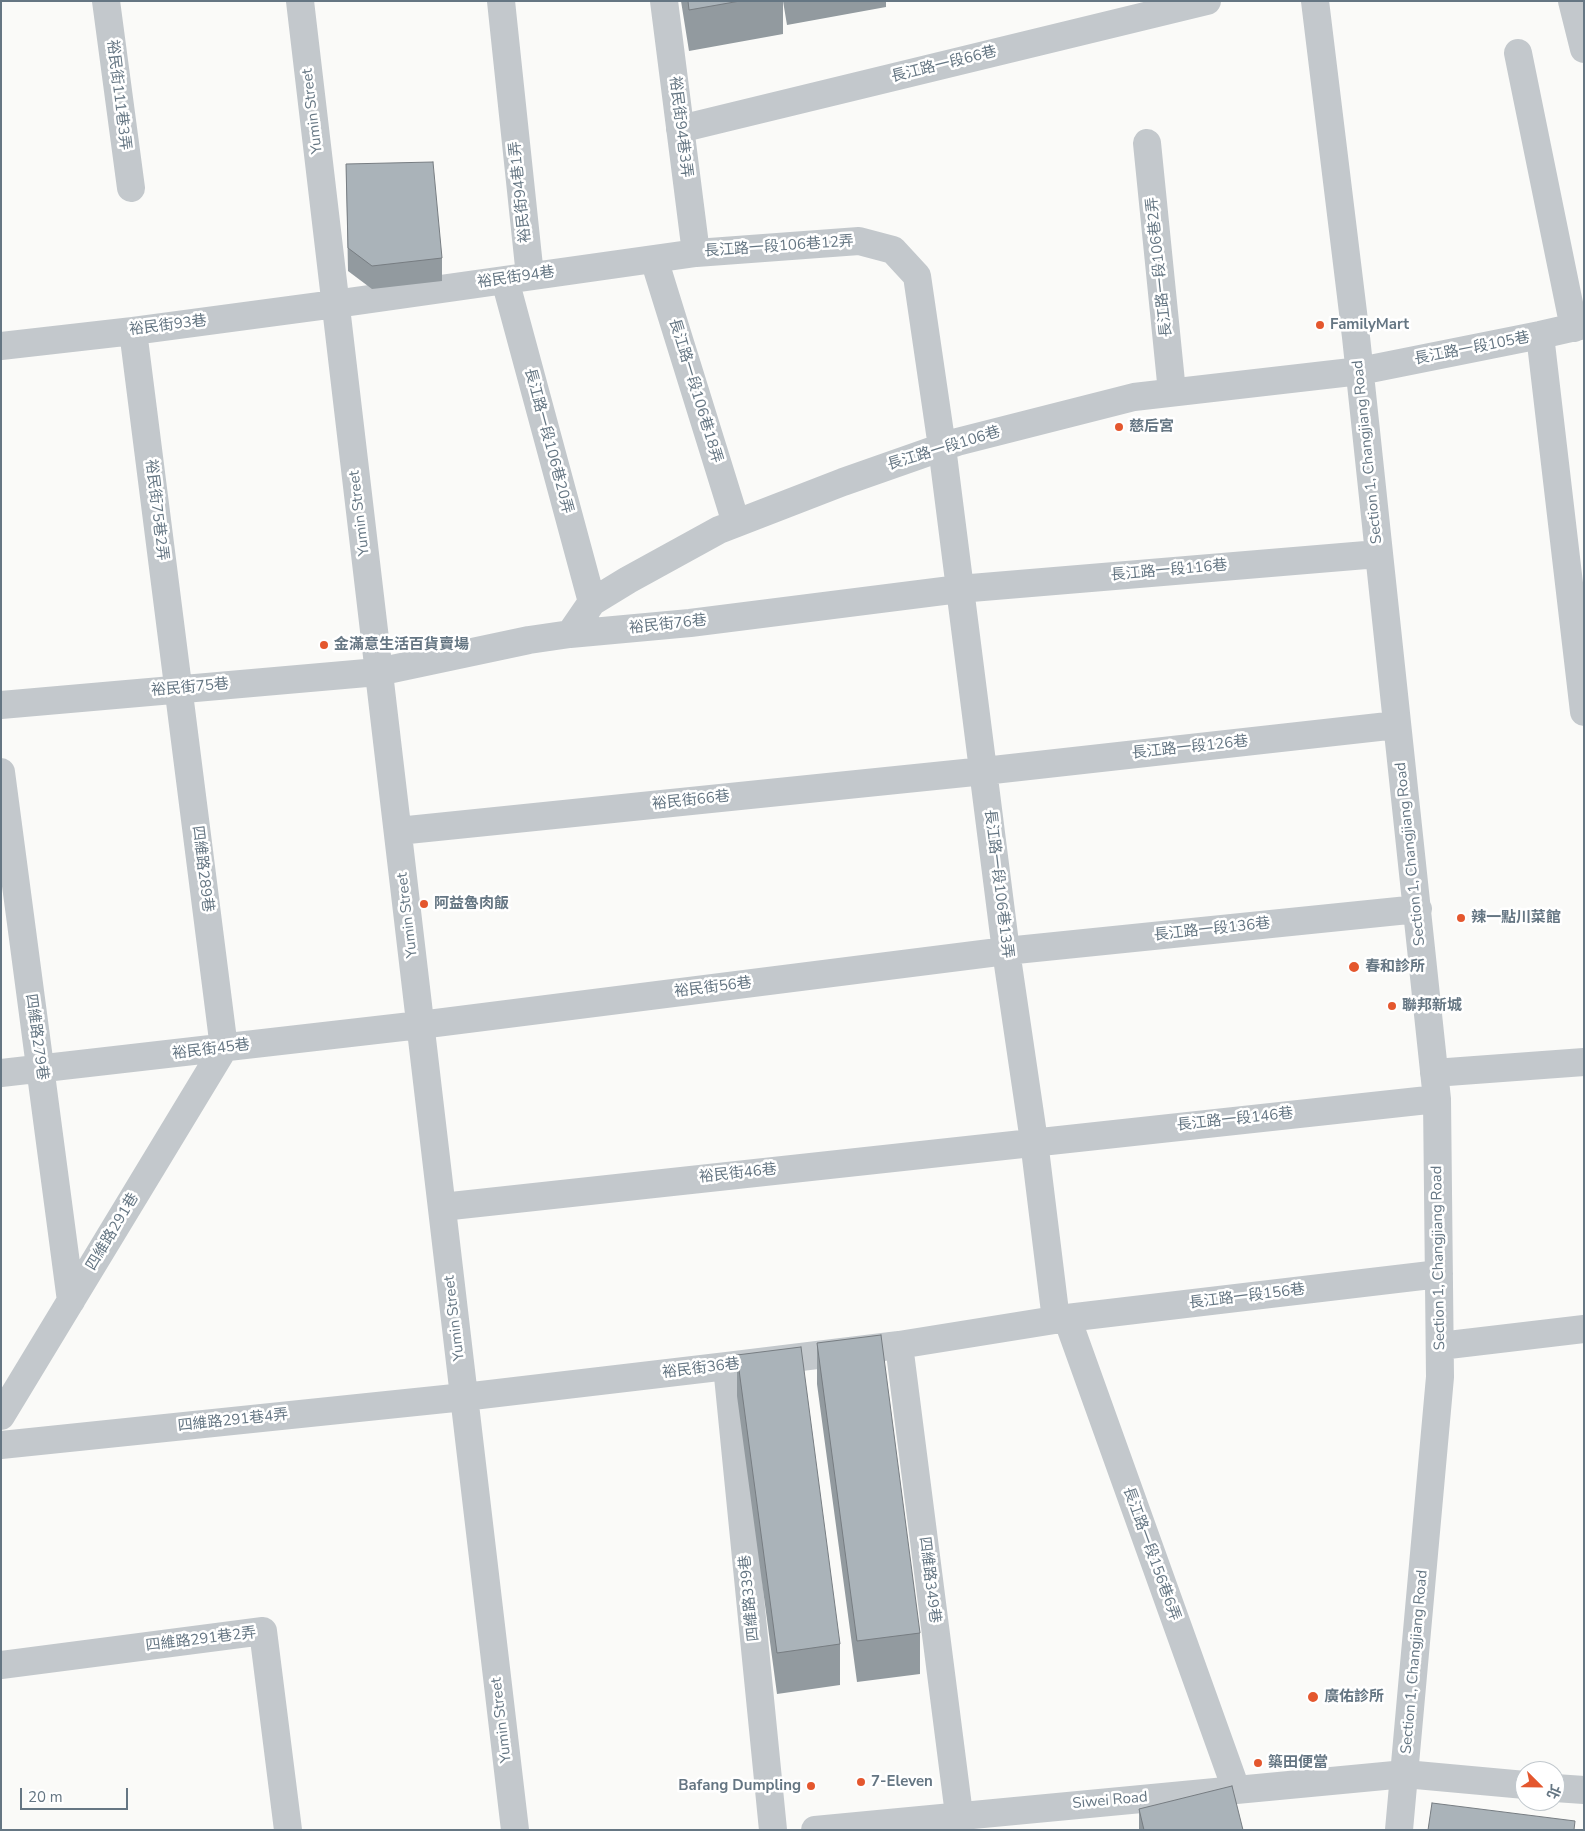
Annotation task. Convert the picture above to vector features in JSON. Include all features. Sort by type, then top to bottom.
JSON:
[{"type":"street","name":"裕民街111巷3弄","points":[[106,1],[131,188]]},
{"type":"street","name":"Yumin Street","points":[[300,1],[515,1830]]},
{"type":"street","name":"裕民街94巷1弄","points":[[501,1],[512,107],[517,278]]},
{"type":"street","name":"裕民街94巷3弄","points":[[664,1],[696,253]]},
{"type":"street","name":"長江路一段66巷","points":[[680,129],[1207,1]]},
{"type":"street","name":"Section 1, Changjiang Road","points":[[1315,1],[1360,371],[1378,554],[1418,909],[1435,1086],[1440,1377],[1399,1830]]},
{"type":"street","points":[[1572,1],[1584,48]]},
{"type":"street","points":[[1518,54],[1579,327]]},
{"type":"street","name":"長江路一段106巷2弄","points":[[1147,143],[1172,392]]},
{"type":"street","name":"長江路一段106巷12弄","points":[[696,253],[859,241],[893,250],[916,276],[942,447]]},
{"type":"street","name":"裕民街94巷","points":[[336,304],[696,253]]},
{"type":"street","name":"長江路一段106巷18弄","points":[[654,259],[736,523]]},
{"type":"street","name":"長江路一段106巷20弄","points":[[517,278],[592,602]]},
{"type":"street","name":"裕民街93巷","points":[[1,346],[133,331],[336,304]]},
{"type":"street","name":"長江路一段105巷","points":[[1360,371],[1579,327]]},
{"type":"street","name":"裕民街75巷2弄","points":[[133,331],[179,689]]},
{"type":"street","points":[[1540,335],[1584,712]]},
{"type":"street","name":"長江路一段106巷","points":[[570,634],[592,602],[628,580],[711,535],[736,523],[843,482],[942,447],[1134,396],[1360,371]]},
{"type":"street","name":"長江路一段106巷13弄","points":[[942,447],[1006,951],[1061,1319]]},
{"type":"street","name":"長江路一段116巷","points":[[959,589],[1378,554]]},
{"type":"street","name":"裕民街76巷","points":[[378,672],[529,640],[570,634],[690,623],[959,589]]},
{"type":"street","name":"裕民街75巷","points":[[1,704],[378,672]]},
{"type":"street","name":"四維路289巷","points":[[179,689],[224,1048]]},
{"type":"street","name":"長江路一段126巷","points":[[984,772],[1397,726]]},
{"type":"street","name":"四維路279巷","points":[[1,772],[71,1302]]},
{"type":"street","name":"裕民街66巷","points":[[398,831],[984,772]]},
{"type":"street","name":"長江路一段136巷","points":[[1006,951],[1418,909]]},
{"type":"street","name":"裕民街56巷","points":[[420,1025],[1006,951]]},
{"type":"street","name":"裕民街45巷","points":[[1,1073],[420,1025]]},
{"type":"street","name":"四維路291巷","points":[[1,1416],[224,1048]]},
{"type":"street","name":"長江路一段146巷","points":[[1034,1142],[1435,1086],[1584,1062]]},
{"type":"street","name":"裕民街46巷","points":[[442,1208],[1034,1142]]},
{"type":"street","name":"長江路一段156巷","points":[[1061,1319],[1439,1274]]},
{"type":"street","name":"裕民街36巷","points":[[464,1397],[898,1345],[1061,1319]]},
{"type":"street","name":"長江路一段156巷6弄","points":[[1061,1319],[1236,1790]]},
{"type":"street","points":[[1440,1346],[1584,1329]]},
{"type":"street","name":"四維路349巷","points":[[898,1345],[960,1823]]},
{"type":"street","name":"四維路339巷","points":[[727,1366],[773,1830]]},
{"type":"street","name":"四維路291巷4弄","points":[[1,1445],[464,1397]]},
{"type":"street","name":"四維路291巷2弄","points":[[1,1665],[263,1631],[288,1830]]},
{"type":"street","name":"Siwei Road","points":[[816,1830],[960,1823],[1236,1790],[1405,1774],[1515,1784]]},
{"type":"street","points":[[1565,1789],[1584,1790]]},
{"type":"building","points":[[688,1],[740,1],[689,10]]},
{"type":"building","points":[[433,162],[442,258],[372,266],[348,248],[346,164]]},
{"type":"building","points":[[881,1335],[920,1633],[857,1641],[817,1343]]},
{"type":"building","points":[[801,1347],[840,1644],[777,1653],[737,1355]]},
{"type":"building","points":[[1232,1786],[1243,1830],[1144,1830],[1139,1809]]},
{"type":"building","points":[[1432,1803],[1575,1821],[1574,1830],[1428,1830]]},
{"type":"place","name":"FamilyMart","points":[[1320,325]]},
{"type":"place","name":"慈后宮","points":[[1119,427]]},
{"type":"place","name":"金滿意生活百貨賣場","points":[[324,645]]},
{"type":"place","name":"阿益魯肉飯","points":[[424,904]]},
{"type":"place","name":"辣一點川菜館","points":[[1461,918]]},
{"type":"place","name":"春和診所","points":[[1354,967]]},
{"type":"place","name":"聯邦新城","points":[[1392,1006]]},
{"type":"place","name":"廣佑診所","points":[[1313,1697]]},
{"type":"place","name":"築田便當","points":[[1258,1763]]},
{"type":"place","name":"7-Eleven","points":[[861,1782]]},
{"type":"place","name":"Bafang Dumpling","points":[[811,1786]]}]
